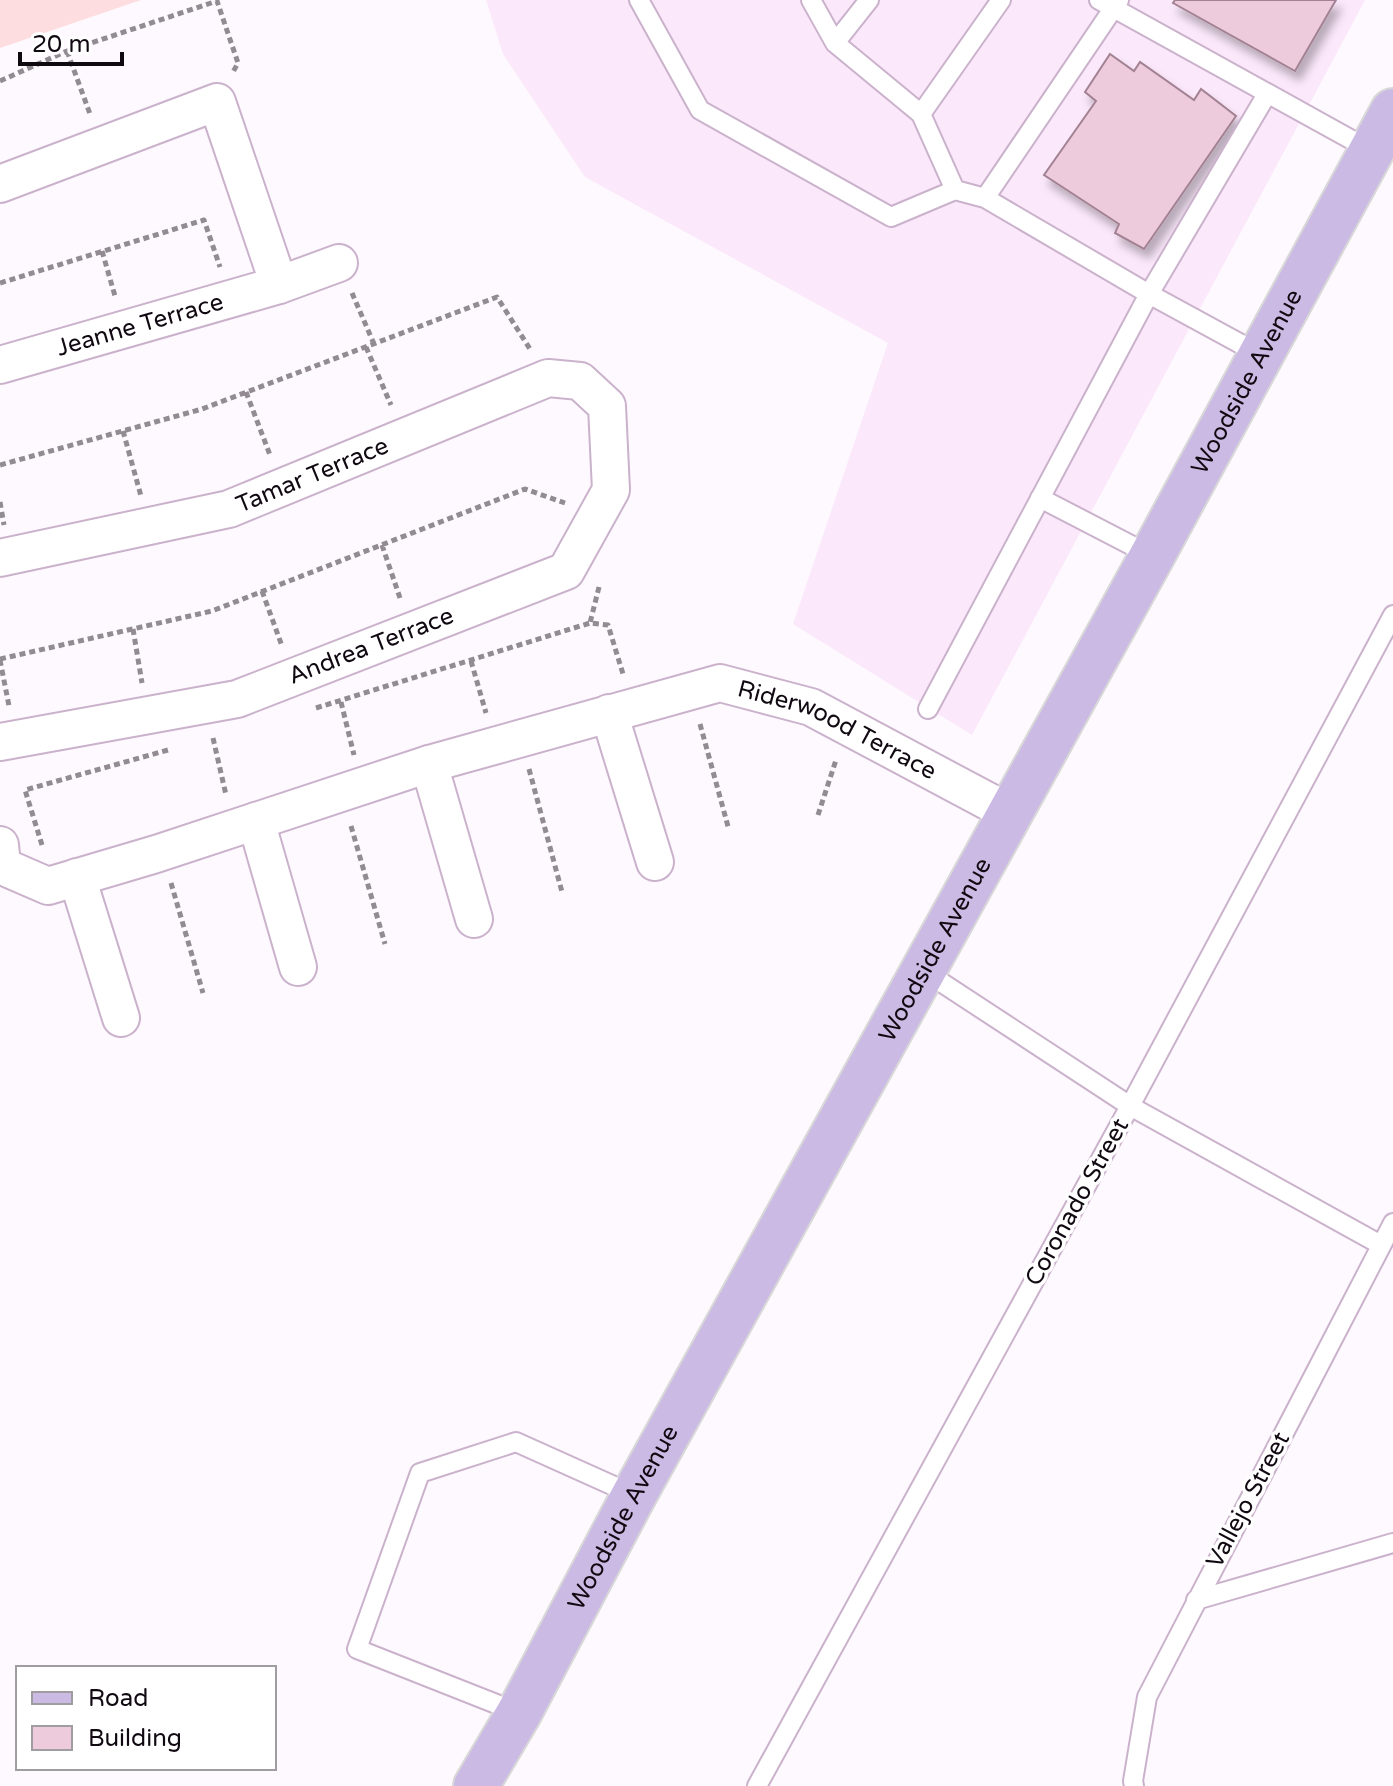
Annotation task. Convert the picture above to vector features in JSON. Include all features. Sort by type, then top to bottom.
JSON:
[{"type":"main road","name":"Woodside Avenue","points":[[476,1784],[519,1713],[634,1495],[1152,556],[1393,111]]},
{"type":"street","points":[[0,184],[217,102],[279,285]]},
{"type":"street","name":"Jeanne Terrace","points":[[0,365],[279,285],[339,263]]},
{"type":"street","name":"Andrea Terrace","points":[[8,740],[237,699],[566,571],[611,490],[607,406],[580,381],[548,378]]},
{"type":"street","name":"Tamar Terrace","points":[[0,558],[229,509],[548,378]]},
{"type":"street","name":"Riderwood Terrace","points":[[66,881],[245,824],[355,802],[429,764],[720,683],[811,707],[1010,813]]},
{"type":"street","points":[[621,710],[655,862]]},
{"type":"street","points":[[429,764],[474,919]]},
{"type":"street","points":[[245,824],[298,967]]},
{"type":"street","points":[[0,845],[2,866],[48,886],[66,881],[121,1018]]},
{"type":"lane","points":[[639,0],[700,110],[891,217],[955,190],[985,198],[1261,355]]},
{"type":"lane","points":[[811,0],[835,43],[921,114],[955,190]]},
{"type":"lane","points":[[835,43],[869,0]]},
{"type":"lane","points":[[921,114],[1001,0]]},
{"type":"lane","points":[[985,198],[1111,3],[1370,150]]},
{"type":"lane","points":[[928,709],[1149,294],[1267,94]]},
{"type":"lane","points":[[1040,498],[1152,556]]},
{"type":"lane","name":"Coronado Street","points":[[757,1786],[1130,1106],[1393,615]]},
{"type":"lane","points":[[923,971],[1130,1106],[1381,1245]]},
{"type":"lane","name":"Vallejo Street","points":[[1134,1786],[1147,1697],[1393,1223]]},
{"type":"lane","points":[[519,1713],[357,1649],[420,1473],[516,1442],[634,1495]]},
{"type":"lane","points":[[1196,1600],[1393,1543]]},
{"type":"path","points":[[0,81],[67,51],[217,1],[238,63]]},
{"type":"path","points":[[67,51],[101,146]]},
{"type":"path","points":[[0,283],[204,220],[230,299]]},
{"type":"path","points":[[102,251],[125,329]]},
{"type":"path","points":[[339,263],[374,344]]},
{"type":"path","points":[[0,465],[202,409],[497,297],[548,378]]},
{"type":"path","points":[[366,347],[405,437]]},
{"type":"path","points":[[246,392],[283,487]]},
{"type":"path","points":[[123,431],[149,527]]},
{"type":"path","points":[[8,740],[0,660],[212,611],[525,489],[598,514]]},
{"type":"path","points":[[382,545],[412,631]]},
{"type":"path","points":[[577,552],[604,565],[590,623],[608,625],[621,710]]},
{"type":"path","points":[[262,591],[293,677]]},
{"type":"path","points":[[133,629],[147,715]]},
{"type":"path","points":[[471,661],[496,745]]},
{"type":"path","points":[[341,702],[355,802],[385,944]]},
{"type":"path","points":[[697,715],[729,830]]},
{"type":"path","points":[[213,737],[245,824]]},
{"type":"path","points":[[818,815],[839,752]]},
{"type":"path","points":[[528,764],[562,892]]},
{"type":"path","points":[[25,790],[66,881]]},
{"type":"path","points":[[168,871],[203,993]]},
{"type":"shaded area","points":[[0,0],[141,0],[0,48]]},
{"type":"shaded area","points":[[486,0],[1365,0],[972,735],[793,624],[888,343],[585,177],[503,54]]},
{"type":"building","points":[[1175,0],[1336,0],[1295,71],[1173,3]]},
{"type":"building","points":[[1110,54],[1134,71],[1140,62],[1194,100],[1201,89],[1236,116],[1144,249],[1115,233],[1119,224],[1044,175],[1096,101],[1085,92]]}]
